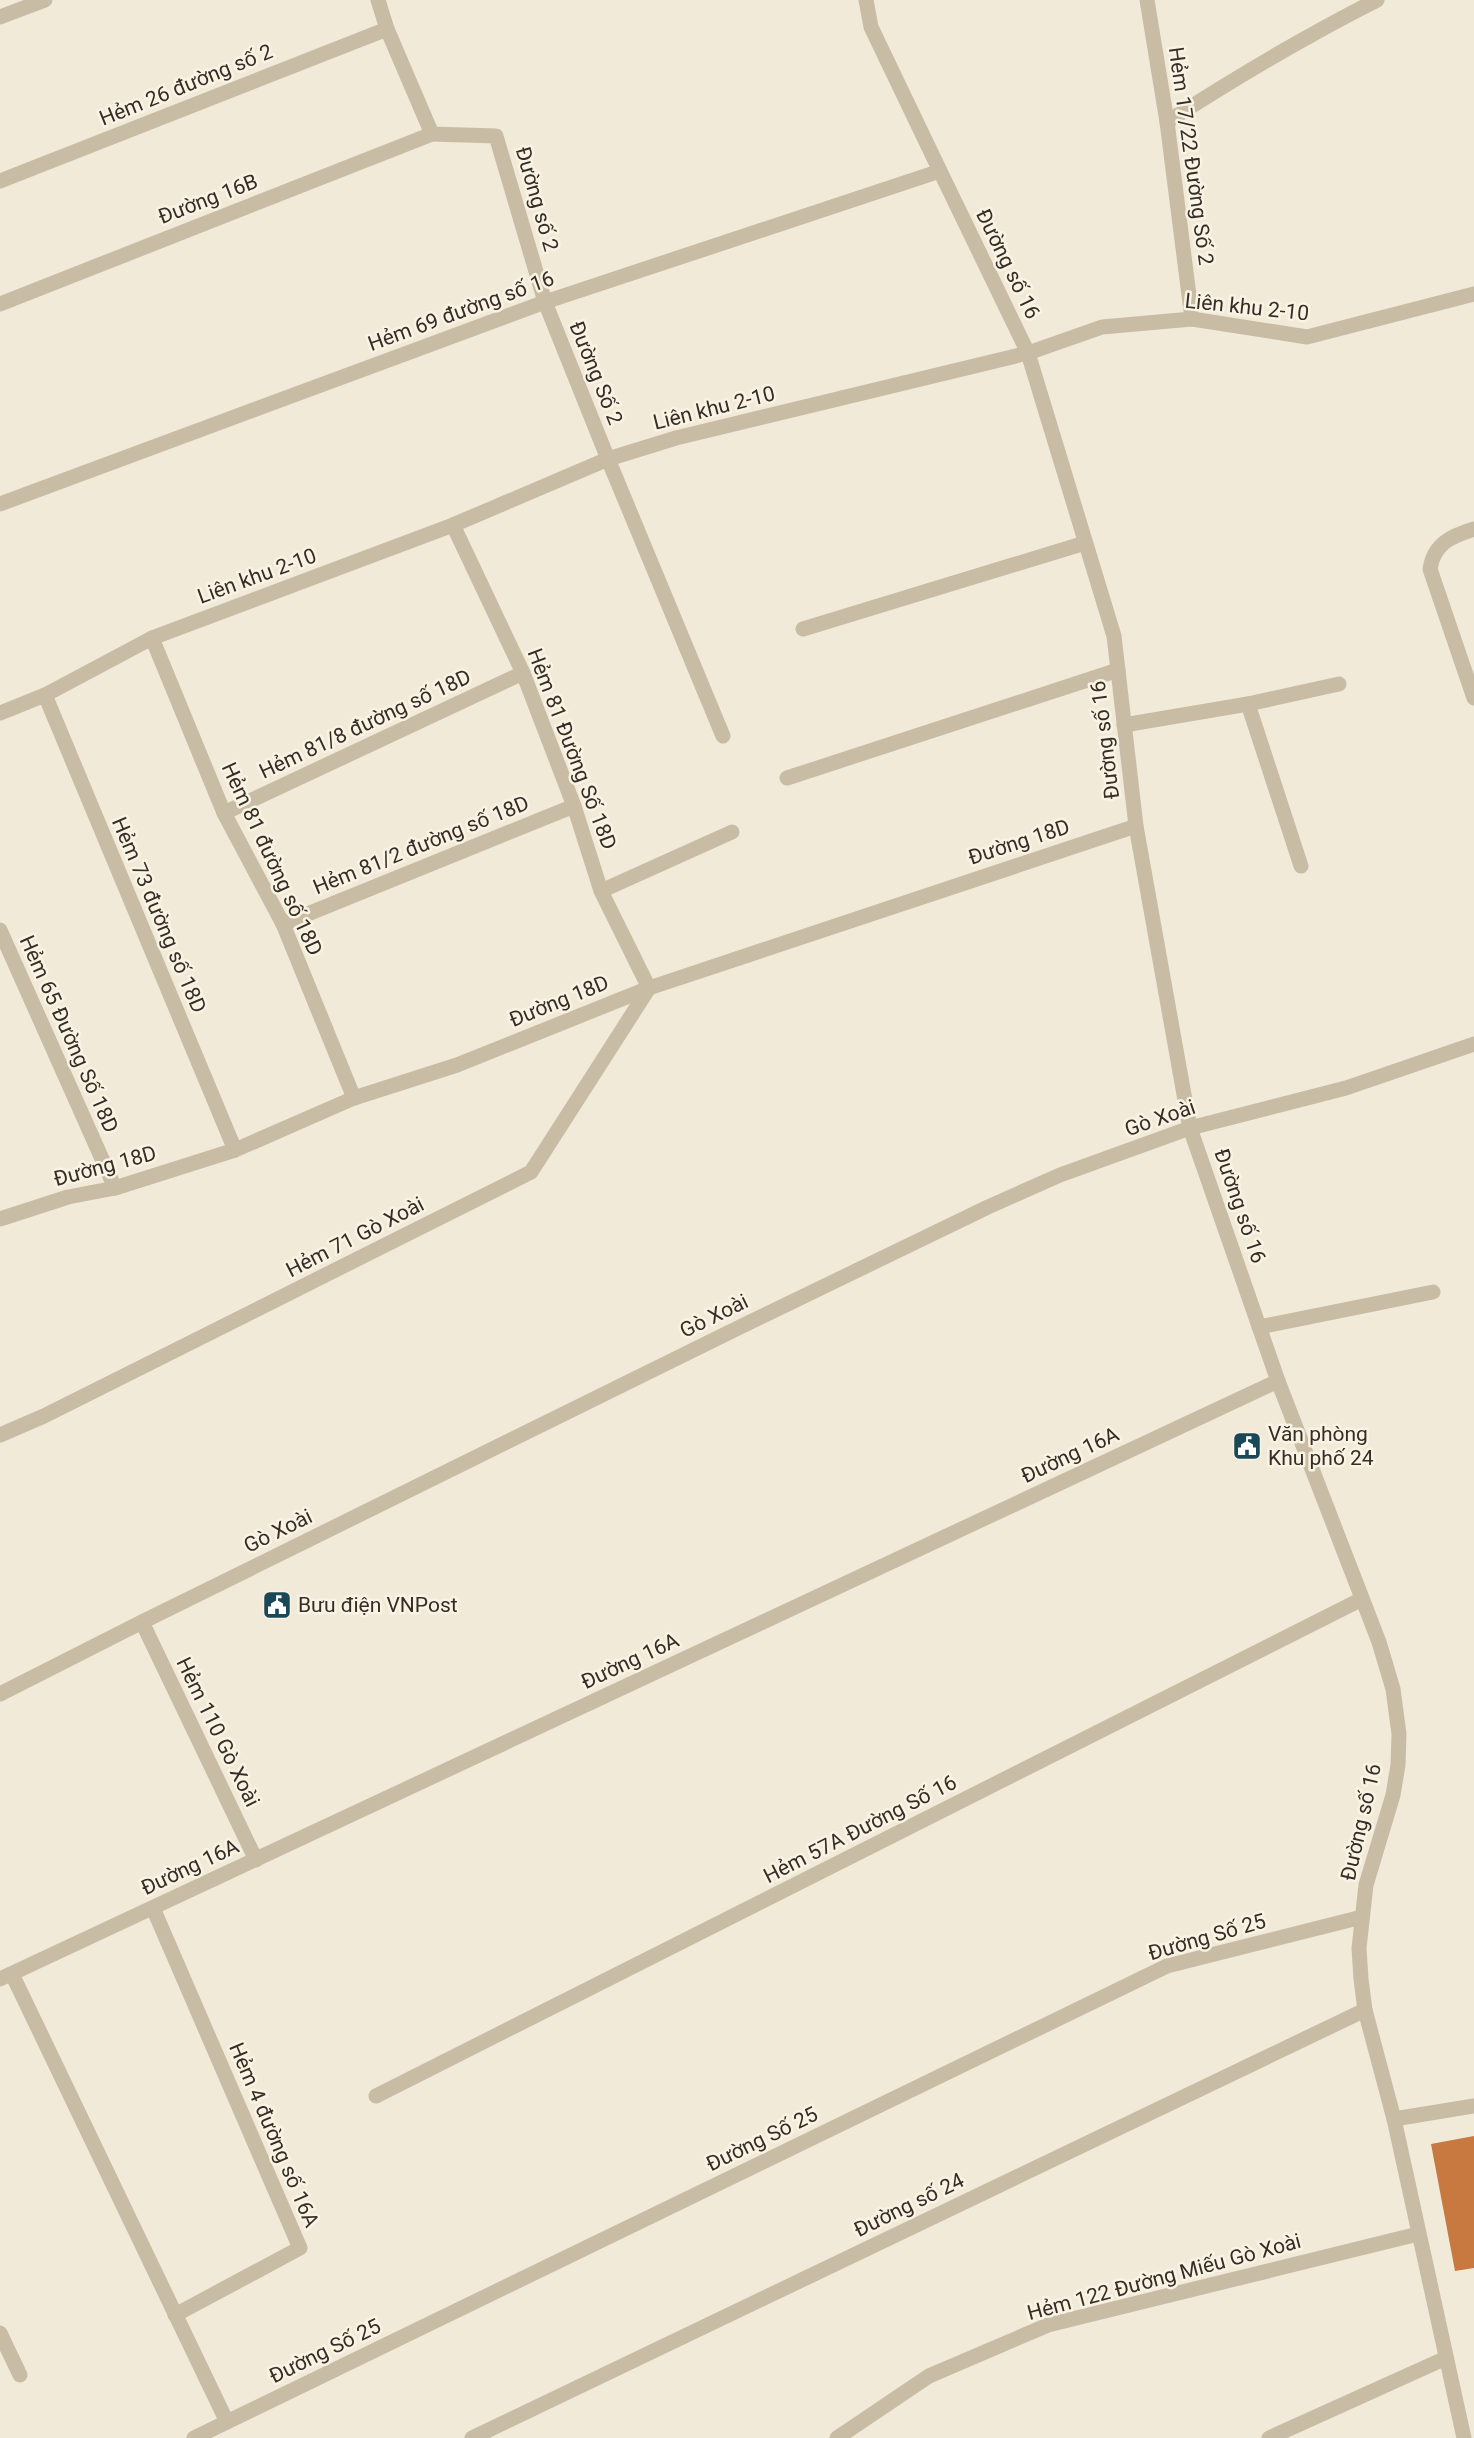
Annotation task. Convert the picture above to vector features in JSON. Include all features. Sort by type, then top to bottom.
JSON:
[{"type":"street","points":[[0,17],[45,0]]},
{"type":"street","points":[[378,0],[387,29],[432,134]]},
{"type":"street","name":"Đường số 16","points":[[866,0],[871,27],[1028,353],[1114,636],[1136,826],[1190,1128],[1278,1381],[1380,1642],[1393,1689],[1399,1734],[1398,1765],[1393,1795],[1369,1874],[1359,1948],[1365,2010],[1394,2120],[1464,2438]]},
{"type":"street","name":"Hẻm 17/22 Đường Số 2","points":[[1147,0],[1167,122],[1192,319]]},
{"type":"street","points":[[1167,122],[1234,78],[1323,27],[1377,0]]},
{"type":"street","name":"Hẻm 26 đường số 2","points":[[0,181],[387,29]]},
{"type":"street","name":"Đường số 2","points":[[432,134],[496,136],[545,302]]},
{"type":"street","name":"Đường 16B","points":[[0,304],[432,134]]},
{"type":"street","name":"Hẻm 69 đường số 16","points":[[0,504],[545,302],[940,171]]},
{"type":"street","name":"Liên khu 2-10","points":[[0,713],[45,695],[152,638],[453,525],[608,459],[676,438],[1028,353],[1102,327],[1192,319],[1307,337],[1474,294]]},
{"type":"street","name":"Đường Số 2","points":[[545,302],[723,736]]},
{"type":"street","name":"Hẻm 81 Đường Số 18D","points":[[453,525],[523,673],[574,806],[601,891],[649,988]]},
{"type":"street","points":[[1474,529],[1450,537],[1444,542],[1432,559],[1430,569],[1474,698]]},
{"type":"street","points":[[802,629],[1085,543]]},
{"type":"street","name":"Hẻm 81 đường số 18D","points":[[152,638],[224,813],[283,924],[354,1098]]},
{"type":"street","points":[[787,778],[1118,670]]},
{"type":"street","name":"Hẻm 81/8 đường số 18D","points":[[224,813],[523,673]]},
{"type":"street","points":[[1124,725],[1248,704],[1339,684]]},
{"type":"street","name":"Hẻm 73 đường số 18D","points":[[45,695],[235,1150]]},
{"type":"street","points":[[1248,704],[1301,866]]},
{"type":"street","name":"Hẻm 81/2 đường số 18D","points":[[283,924],[574,806]]},
{"type":"street","name":"Đường 18D","points":[[0,1219],[68,1197],[115,1188],[235,1150],[354,1098],[457,1065],[649,988],[1136,826]]},
{"type":"street","points":[[601,891],[732,832]]},
{"type":"street","name":"Hẻm 65 Đường Số 18D","points":[[0,930],[115,1188]]},
{"type":"street","name":"Hẻm 71 Gò Xoài","points":[[0,1435],[531,1172],[649,988]]},
{"type":"street","name":"Gò Xoài","points":[[0,1694],[719,1337],[988,1207],[1060,1175],[1190,1128],[1346,1088],[1474,1044]]},
{"type":"street","points":[[1260,1327],[1433,1292]]},
{"type":"street","name":"Đường 16A","points":[[6,1977],[1278,1381]]},
{"type":"street","name":"Hẻm 57A Đường Số 16","points":[[376,2096],[1362,1599]]},
{"type":"street","name":"Hẻm 110 Gò Xoài","points":[[142,1622],[256,1860]]},
{"type":"street","name":"Hẻm 4 đường số 16A","points":[[153,1908],[300,2248],[176,2315]]},
{"type":"street","name":"Đường Số 25","points":[[194,2438],[1167,1966],[1362,1917]]},
{"type":"street","points":[[6,1977],[176,2315],[227,2422]]},
{"type":"street","name":"Đường số 24","points":[[472,2438],[1365,2010]]},
{"type":"street","points":[[1394,2120],[1474,2106]]},
{"type":"street","name":"Hẻm 122 Đường Miếu Gò Xoài","points":[[837,2438],[929,2376],[1048,2325],[1418,2234]]},
{"type":"street","points":[[0,2333],[20,2375]]},
{"type":"street","points":[[1269,2438],[1446,2358]]},
{"type":"building","points":[[1474,2136],[1474,2268],[1455,2271],[1431,2144]]},
{"type":"place","name":"Văn phòng Khu phố 24","points":[[1247,1446]]},
{"type":"place","name":"Bưu điện VNPost","points":[[277,1605]]}]
